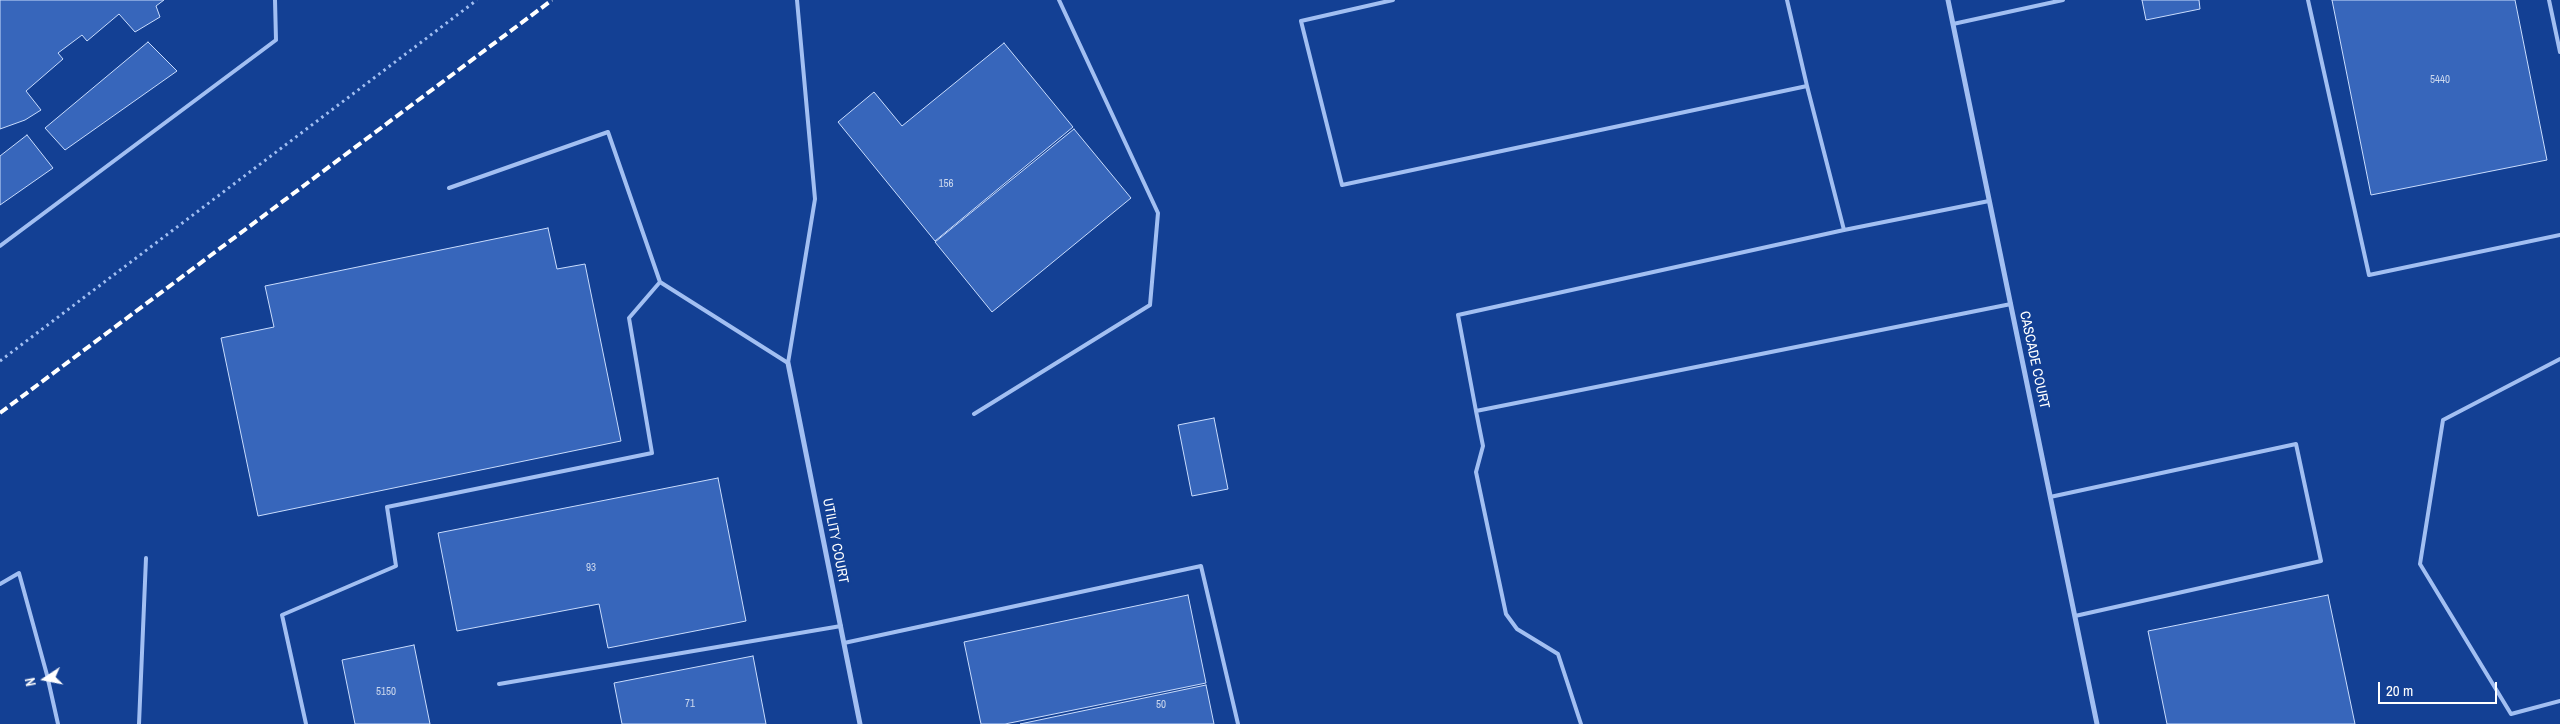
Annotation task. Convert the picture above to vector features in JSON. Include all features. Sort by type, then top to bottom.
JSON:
[{"type":"street","name":"CASCADE COURT","points":[[1948,0],[2097,724]]},
{"type":"street","name":"UTILITY COURT","points":[[788,362],[860,724]]},
{"type":"lane","points":[[0,246],[276,40],[275,0]]},
{"type":"lane","points":[[449,188],[608,132],[660,282],[788,362],[816,199],[797,0]]},
{"type":"lane","points":[[974,414],[1150,305],[1158,213],[1058,0]]},
{"type":"lane","points":[[1393,0],[1301,21],[1342,185],[1807,86]]},
{"type":"lane","points":[[1787,0],[1844,230]]},
{"type":"lane","points":[[1953,24],[2063,0]]},
{"type":"lane","points":[[2308,0],[2369,275],[2560,235]]},
{"type":"lane","points":[[2549,0],[2560,52]]},
{"type":"lane","points":[[1581,724],[1558,654],[1517,629],[1506,614],[1476,472],[1483,446],[1458,315],[1844,230],[1989,201]]},
{"type":"lane","points":[[306,724],[282,615],[396,566],[387,507],[652,453],[629,318],[660,282]]},
{"type":"lane","points":[[1476,411],[2011,304]]},
{"type":"lane","points":[[2560,359],[2443,420],[2420,564],[2512,714],[2560,701]]},
{"type":"lane","points":[[2050,497],[2296,444],[2321,561],[2075,616]]},
{"type":"lane","points":[[139,724],[146,558]]},
{"type":"lane","points":[[844,643],[1201,566],[1238,724]]},
{"type":"lane","points":[[0,584],[19,573],[47,675],[58,724]]},
{"type":"lane","points":[[498,684],[841,626]]},
{"type":"path","points":[[0,361],[477,0]]},
{"type":"building","points":[[0,0],[164,0],[156,6],[160,17],[135,32],[119,14],[87,41],[82,35],[58,53],[63,59],[26,91],[41,110],[25,120],[0,129]]},
{"type":"building","points":[[2142,0],[2199,0],[2200,9],[2146,20]]},
{"type":"building","points":[[2332,0],[2515,0],[2547,160],[2371,195]]},
{"type":"building","points":[[148,42],[177,71],[65,150],[45,128]]},
{"type":"building","points":[[1004,43],[1073,127],[935,241],[838,122],[874,92],[902,126]]},
{"type":"building","points":[[1074,129],[1131,198],[992,312],[935,242]]},
{"type":"building","points":[[27,135],[53,168],[0,205],[0,156]]},
{"type":"building","points":[[548,228],[557,269],[585,264],[621,441],[258,516],[221,338],[274,327],[265,286]]},
{"type":"building","points":[[1214,418],[1228,489],[1192,496],[1178,425]]},
{"type":"building","points":[[718,478],[746,621],[608,648],[599,604],[457,631],[438,533]]},
{"type":"building","points":[[1188,595],[1206,683],[1005,724],[981,724],[964,642]]},
{"type":"building","points":[[2328,595],[2355,724],[2167,724],[2148,631]]},
{"type":"building","points":[[414,645],[430,724],[355,724],[342,660]]},
{"type":"building","points":[[753,656],[766,724],[622,724],[614,683]]},
{"type":"building","points":[[1206,685],[1214,724],[1020,724]]},
{"type":"railway","points":[[0,413],[552,0]]}]
